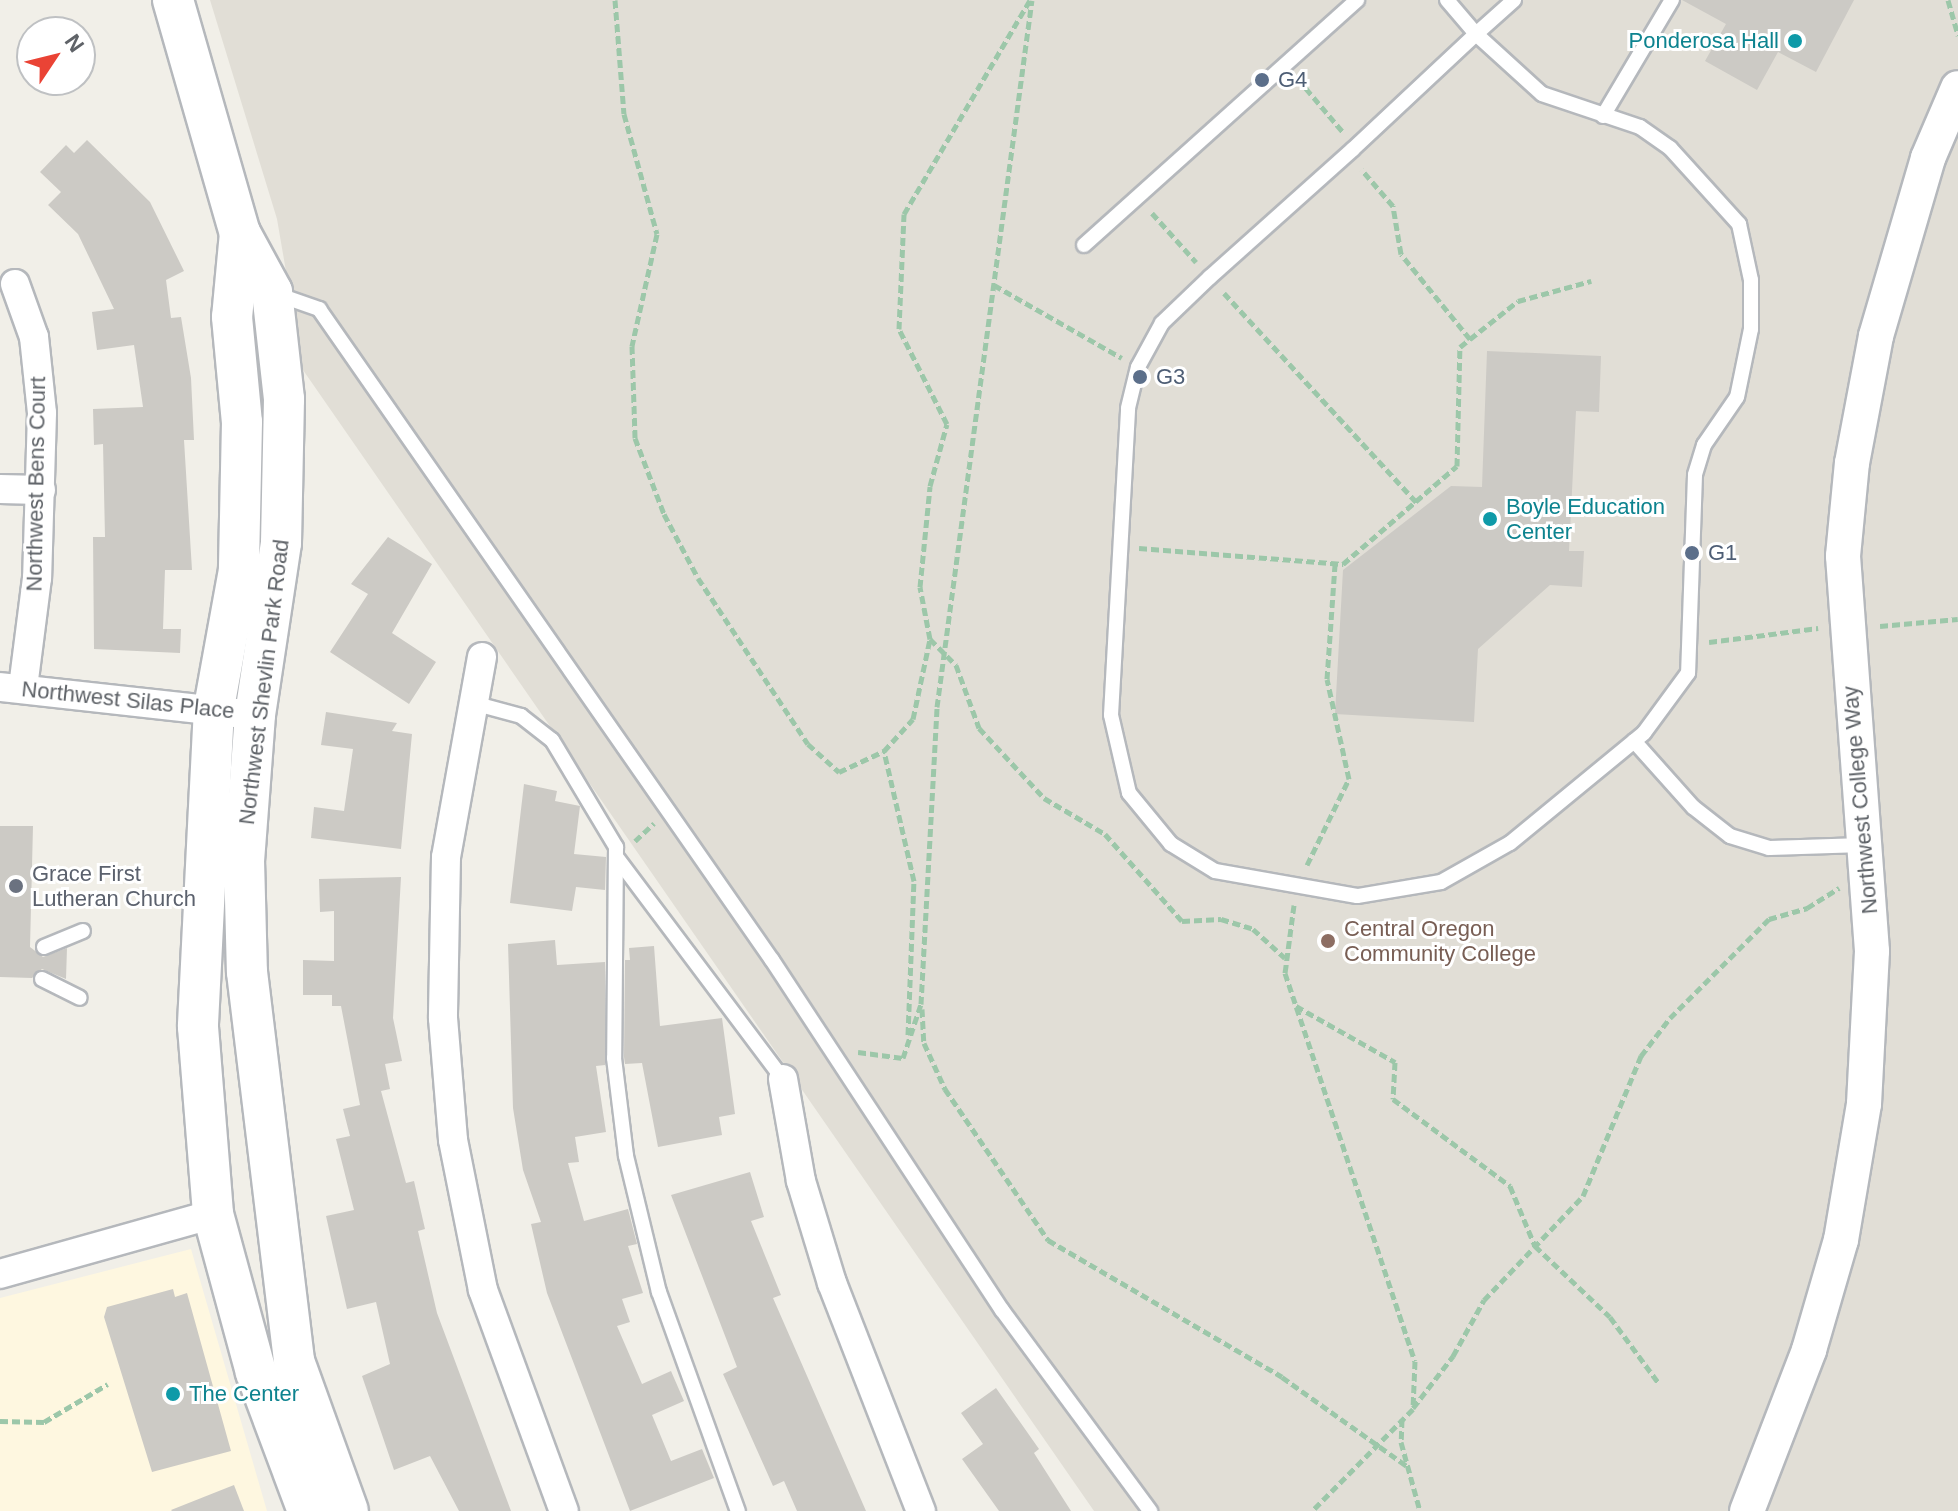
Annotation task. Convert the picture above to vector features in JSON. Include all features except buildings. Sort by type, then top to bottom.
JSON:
[{"type":"main road","name":"Northwest Shevlin Park Road","points":[[173,0],[240,233],[272,292],[284,399],[281,543],[255,715],[244,860],[255,1079],[294,1361],[348,1511]]},
{"type":"main road","name":"Northwest Shevlin Park Road","points":[[240,233],[232,317],[242,422],[239,570],[214,708],[198,1027],[213,1214],[256,1372],[308,1511]]},
{"type":"street","name":"Northwest College Way","points":[[1747,1511],[1809,1350],[1841,1240],[1870,1019],[1865,860],[1844,599],[1852,463],[1899,249],[1958,88]]},
{"type":"street","name":"Northwest Bens Court","points":[[11,687],[41,490],[37,359],[15,284]]},
{"type":"street","points":[[0,489],[41,490]]},
{"type":"street","points":[[482,657],[446,857],[443,1018],[453,1140],[483,1290],[564,1511]]},
{"type":"street","name":"Northwest Silas Place","points":[[11,687],[255,715]]},
{"type":"street","points":[[783,1079],[801,1181],[832,1283],[921,1511]]},
{"type":"street","points":[[0,1274],[213,1214]]},
{"type":"lane","points":[[1084,245],[1135,194],[1357,0]]},
{"type":"lane","points":[[1447,0],[1476,34],[1542,94],[1640,127],[1712,189],[1739,224],[1751,280],[1751,329],[1737,397],[1704,445],[1695,475],[1688,673],[1676,696],[1634,741],[1510,843],[1441,882],[1357,896],[1215,871],[1171,844],[1129,793],[1111,715],[1128,408],[1138,367],[1162,323],[1210,277],[1352,150],[1476,34],[1514,0]]},
{"type":"lane","points":[[1603,116],[1672,0]]},
{"type":"lane","points":[[272,292],[319,309],[831,1049],[1002,1310],[1150,1511]]},
{"type":"lane","points":[[473,703],[521,716],[552,740],[607,823],[617,858],[614,1058],[626,1156],[659,1292],[738,1511]]},
{"type":"lane","points":[[1634,741],[1693,807],[1730,836],[1769,848],[1865,860]]},
{"type":"lane","points":[[617,858],[783,1079]]},
{"type":"lane","points":[[44,947],[83,931]]},
{"type":"lane","points":[[42,979],[80,998]]},
{"type":"path","points":[[615,0],[624,114],[657,234],[632,346],[635,438],[664,514],[698,578],[808,744],[839,772],[884,751],[913,719],[930,639],[920,587],[930,486],[947,424],[899,329],[904,214],[1031,0]]},
{"type":"path","points":[[1031,0],[945,648],[921,1004],[924,1043],[945,1089],[1048,1240],[1282,1377],[1374,1447],[1408,1467]]},
{"type":"path","points":[[1948,0],[1958,36]]},
{"type":"path","points":[[1284,63],[1393,206],[1401,254],[1470,339]]},
{"type":"path","points":[[1135,194],[1416,502]]},
{"type":"path","points":[[1118,547],[1343,564],[1457,466],[1460,347],[1518,301],[1591,281]]},
{"type":"path","points":[[994,285],[1138,367]]},
{"type":"path","points":[[1335,564],[1327,679],[1349,779],[1297,887],[1286,959],[1295,1005],[1415,1361],[1413,1409]]},
{"type":"path","points":[[930,639],[945,648],[979,728],[1044,798],[1105,834],[1182,921],[1221,919],[1253,929],[1286,959]]},
{"type":"path","points":[[884,751],[914,881],[908,1044]]},
{"type":"path","points":[[617,858],[668,811]]},
{"type":"path","points":[[1312,1511],[1413,1409],[1453,1356],[1484,1300],[1583,1196],[1641,1056],[1670,1018],[1769,919],[1807,908],[1865,860]]},
{"type":"path","points":[[831,1049],[903,1058],[921,1004]]},
{"type":"path","points":[[1295,1005],[1395,1062],[1393,1099],[1510,1186],[1535,1246],[1610,1317],[1658,1382]]},
{"type":"path","points":[[0,1421],[44,1422],[108,1384]]},
{"type":"path","points":[[1402,1419],[1408,1467],[1420,1511]]},
{"type":"shaded area","name":"Central Oregon Community College","points":[[210,0],[1958,0],[1958,1511],[1094,1511],[303,370],[277,219]]},
{"type":"shaded area","points":[[191,1249],[267,1511],[0,1511],[0,1298]]},
{"type":"place","name":"Ponderosa Hall","points":[[1795,41]]},
{"type":"place","name":"G4","points":[[1262,80]]},
{"type":"place","name":"G3","points":[[1140,377]]},
{"type":"place","name":"Boyle Education Center","points":[[1490,519]]},
{"type":"place","name":"G1","points":[[1692,553]]},
{"type":"place","name":"Grace First Lutheran Church","points":[[16,886]]},
{"type":"place","name":"Central Oregon Community College","points":[[1328,941]]},
{"type":"place","name":"The Center","points":[[173,1394]]}]
